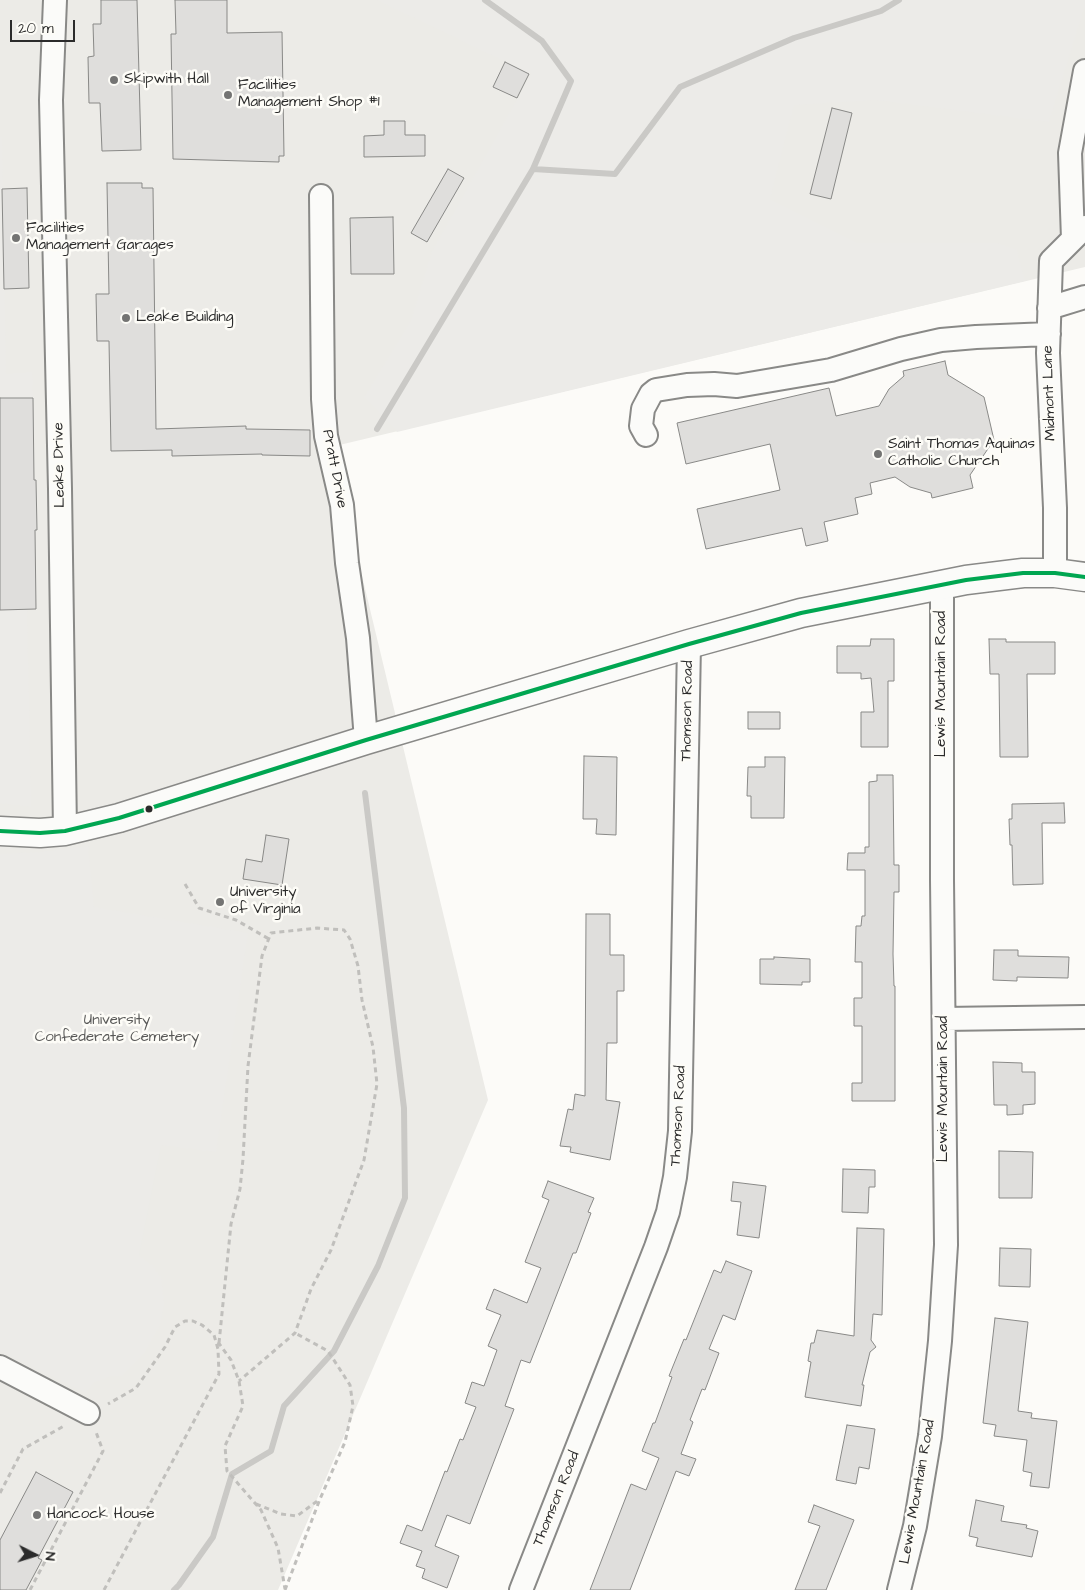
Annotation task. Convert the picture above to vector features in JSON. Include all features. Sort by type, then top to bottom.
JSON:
[{"type":"main road","points":[[0,831],[40,833],[66,831],[119,818],[366,740],[689,644],[801,613],[942,584],[1023,572],[1074,572]]},
{"type":"street","name":"Leake Drive","points":[[55,0],[51,100],[66,831]]},
{"type":"street","points":[[1079,233],[1070,153],[1085,70]]},
{"type":"street","name":"Pratt Drive","points":[[321,196],[322,399],[326,436],[342,505],[347,563],[358,638],[366,740]]},
{"type":"street","name":"Midmont Lane","points":[[1074,572],[1055,508],[1048,334],[1051,261],[1079,233]]},
{"type":"street","points":[[1049,308],[1085,297]]},
{"type":"street","points":[[646,434],[641,426],[643,409],[651,394],[656,390],[687,385],[714,384],[736,386],[831,370],[901,349],[948,339],[1048,334]]},
{"type":"street","name":"Lewis Mountain Road","points":[[899,1590],[915,1526],[930,1436],[940,1341],[946,1245],[942,880],[942,584]]},
{"type":"street","name":"Thomson Road","points":[[521,1590],[656,1247],[668,1212],[675,1177],[681,1122],[689,644]]},
{"type":"street","points":[[944,1019],[1085,1017]]},
{"type":"street","points":[[0,1367],[88,1413]]},
{"type":"path","points":[[185,884],[199,908],[236,920],[269,939]]},
{"type":"path","points":[[219,1343],[231,1224],[240,1188],[248,1066],[262,956],[271,933],[318,928],[344,930],[350,939],[358,966],[362,1000],[374,1046],[377,1084],[364,1160],[330,1250],[311,1289],[295,1333],[239,1381]]},
{"type":"path","points":[[0,1493],[23,1449],[136,1388],[165,1347],[174,1327],[185,1321],[193,1321],[202,1325],[214,1335],[231,1360],[239,1381],[243,1406],[225,1446],[227,1471],[261,1510],[278,1548],[285,1590]]},
{"type":"path","points":[[285,1590],[320,1498],[345,1442],[353,1406],[350,1385],[328,1351],[295,1333]]},
{"type":"path","points":[[104,1590],[219,1374],[218,1349],[214,1335]]},
{"type":"path","points":[[30,1590],[35,1575],[103,1451],[92,1418],[88,1413]]},
{"type":"path","points":[[255,1504],[281,1514],[297,1516],[320,1498]]},
{"type":"shaded area","name":"University of Virginia","points":[[0,0],[1085,0],[1085,267],[331,447],[488,1100],[278,1590],[0,1590]]},
{"type":"green space","points":[[377,0],[1085,0],[1085,6],[1049,122],[876,100],[794,105],[770,199],[858,243],[997,243],[1017,250],[1025,281],[397,432],[364,397],[411,320],[432,251],[531,74]]},
{"type":"green space","points":[[0,137],[2,137],[6,374],[32,372],[33,398],[0,398]]},
{"type":"green space","points":[[27,609],[31,807],[0,803],[0,611]]},
{"type":"green space","name":"University Confederate Cemetery","points":[[88,846],[94,907],[248,933],[216,1152],[161,1145],[139,1255],[152,1265],[161,1277],[164,1303],[160,1326],[145,1353],[122,1376],[112,1376],[95,1382],[86,1393],[0,1351],[0,854],[41,852]]},
{"type":"building","name":"Skipwith Hall","points":[[101,0],[137,0],[141,150],[102,151],[100,103],[89,103],[88,57],[94,56],[93,24],[101,24]]},
{"type":"building","name":"Facilities Management Shop #1","points":[[175,0],[227,0],[227,33],[282,32],[284,156],[279,156],[279,162],[173,159],[171,34],[176,34]]},
{"type":"building","points":[[505,62],[529,74],[517,98],[493,87]]},
{"type":"building","points":[[832,108],[852,113],[831,199],[810,194]]},
{"type":"building","points":[[384,121],[405,121],[405,135],[425,135],[425,156],[364,157],[364,136],[384,135]]},
{"type":"building","points":[[448,169],[464,178],[427,242],[411,233]]},
{"type":"building","name":"Leake Building","points":[[107,183],[142,183],[142,188],[153,188],[156,429],[246,426],[246,429],[310,430],[310,456],[262,454],[172,456],[172,450],[111,451],[109,341],[97,341],[96,294],[109,294]]},
{"type":"building","name":"Facilities Management Garages","points":[[27,188],[29,288],[4,289],[2,189]]},
{"type":"building","points":[[393,217],[394,274],[351,274],[350,218]]},
{"type":"building","name":"Saint Thomas Aquinas Catholic Church","points":[[945,361],[948,375],[984,397],[994,440],[970,475],[973,488],[932,498],[931,493],[910,487],[895,477],[870,483],[872,494],[855,498],[858,514],[824,522],[828,541],[806,546],[802,528],[706,549],[697,509],[780,490],[770,444],[686,464],[677,423],[829,388],[836,416],[879,406],[889,389],[904,376],[903,371]]},
{"type":"building","points":[[0,398],[33,398],[37,530],[35,530],[36,609],[0,610]]},
{"type":"building","points":[[871,639],[894,639],[894,681],[888,681],[888,747],[861,747],[861,712],[874,712],[871,678],[861,679],[861,673],[837,673],[837,646],[870,646]]},
{"type":"building","points":[[989,639],[1006,639],[1006,642],[1055,642],[1055,674],[1027,674],[1028,757],[1000,757],[999,674],[990,674]]},
{"type":"building","points":[[748,712],[780,712],[780,729],[748,729]]},
{"type":"building","points":[[584,756],[617,757],[616,835],[596,834],[597,819],[583,819]]},
{"type":"building","points":[[765,757],[785,757],[784,818],[751,818],[751,796],[747,796],[748,767],[765,767]]},
{"type":"building","points":[[877,775],[893,775],[894,865],[899,865],[899,892],[894,892],[895,1101],[852,1101],[852,1083],[862,1083],[862,1026],[854,1026],[854,998],[862,998],[862,962],[855,962],[856,926],[861,926],[862,916],[865,916],[865,870],[847,870],[848,853],[865,853],[865,847],[869,847],[869,782],[877,781]]},
{"type":"building","points":[[1064,803],[1065,823],[1042,823],[1043,884],[1013,885],[1009,819],[1012,819],[1012,804]]},
{"type":"building","points":[[266,835],[289,839],[282,885],[243,879],[246,859],[262,862]]},
{"type":"building","points":[[586,914],[610,914],[610,955],[624,955],[624,991],[617,991],[617,1043],[607,1043],[606,1100],[620,1102],[610,1160],[570,1152],[571,1147],[560,1146],[568,1109],[573,1110],[575,1094],[585,1096]]},
{"type":"building","points":[[994,950],[1018,950],[1018,956],[1069,957],[1068,978],[1017,977],[1017,981],[993,980]]},
{"type":"building","points":[[774,957],[810,959],[810,982],[802,982],[802,985],[760,984],[760,959],[774,959]]},
{"type":"building","points":[[993,1062],[1022,1063],[1022,1072],[1035,1072],[1035,1104],[1023,1105],[1023,1114],[1007,1115],[1007,1105],[994,1105]]},
{"type":"building","points":[[999,1151],[1033,1152],[1032,1198],[999,1198]]},
{"type":"building","points":[[843,1169],[875,1170],[875,1187],[869,1187],[868,1213],[842,1212]]},
{"type":"building","points":[[548,1181],[594,1198],[588,1212],[591,1213],[576,1253],[573,1253],[530,1363],[521,1360],[505,1406],[514,1409],[470,1524],[447,1515],[435,1546],[459,1556],[447,1588],[422,1578],[425,1569],[416,1566],[422,1551],[400,1543],[407,1525],[422,1531],[445,1471],[447,1472],[460,1439],[463,1440],[476,1407],[465,1403],[472,1382],[484,1386],[497,1350],[488,1346],[501,1315],[486,1309],[494,1289],[527,1303],[541,1268],[525,1262],[549,1200],[542,1197]]},
{"type":"building","points":[[733,1182],[766,1186],[759,1238],[737,1235],[741,1202],[731,1201]]},
{"type":"building","points":[[857,1228],[884,1229],[882,1315],[873,1314],[871,1340],[876,1347],[870,1352],[862,1385],[864,1385],[861,1406],[805,1397],[811,1362],[808,1361],[811,1343],[814,1343],[817,1330],[854,1336]]},
{"type":"building","points":[[1000,1248],[1031,1249],[1030,1287],[999,1286]]},
{"type":"building","points":[[726,1261],[752,1271],[735,1320],[723,1315],[709,1349],[719,1353],[705,1390],[702,1389],[690,1420],[693,1422],[681,1454],[696,1459],[689,1476],[676,1471],[630,1590],[590,1590],[631,1484],[646,1490],[659,1458],[642,1451],[653,1423],[655,1423],[672,1377],[669,1376],[684,1339],[686,1340],[714,1270],[721,1273]]},
{"type":"building","points":[[995,1318],[1028,1322],[1018,1411],[1032,1413],[1031,1418],[1057,1421],[1049,1488],[1030,1486],[1032,1473],[1023,1471],[1027,1440],[994,1436],[996,1425],[983,1423]]},
{"type":"building","points":[[847,1425],[875,1429],[869,1469],[859,1467],[856,1484],[836,1480]]},
{"type":"building","name":"Hancock House","points":[[36,1472],[73,1492],[38,1558],[42,1560],[26,1590],[0,1590],[0,1540]]},
{"type":"building","points":[[976,1500],[1004,1506],[1001,1521],[1027,1525],[1026,1528],[1038,1531],[1032,1557],[976,1546],[978,1538],[969,1536]]},
{"type":"building","points":[[814,1505],[854,1520],[826,1590],[795,1590],[820,1526],[808,1522]]},
{"type":"waterway","points":[[377,429],[533,169],[571,81],[542,41],[485,0]]},
{"type":"waterway","points":[[533,169],[615,174],[680,87],[794,38],[881,11],[899,0]]},
{"type":"waterway","points":[[174,1590],[213,1537],[232,1474],[271,1451],[284,1406],[334,1351],[378,1266],[405,1198],[404,1108],[365,793]]},
{"type":"transit line","points":[[0,831],[40,833],[65,831],[119,818],[366,740],[689,644],[801,613],[966,580],[1023,573],[1055,573],[1085,577]]},
{"type":"place","name":"Skipwith Hall","points":[[114,80]]},
{"type":"place","name":"Facilities Management Shop #1","points":[[228,95]]},
{"type":"place","name":"Facilities Management Garages","points":[[16,238]]},
{"type":"place","name":"Leake Building","points":[[126,318]]},
{"type":"place","name":"Saint Thomas Aquinas Catholic Church","points":[[878,454]]},
{"type":"place","name":"University of Virginia","points":[[220,902]]},
{"type":"place","name":"Hancock House","points":[[37,1515]]}]
